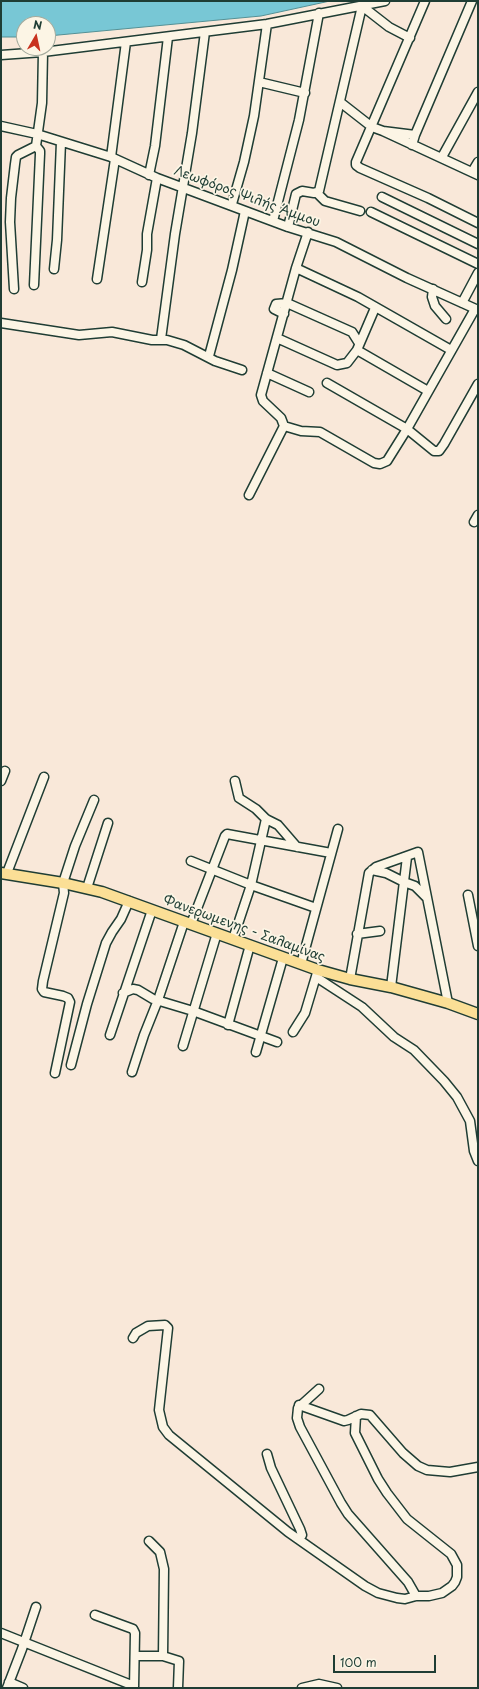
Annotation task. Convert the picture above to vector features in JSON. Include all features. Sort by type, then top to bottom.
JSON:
[{"type":"main road","name":"Φανερωμενης - Σαλαμίνας","points":[[4,873],[87,888],[129,901],[301,964],[317,974],[391,987],[448,1003],[478,1014]]},
{"type":"street","points":[[56,50],[266,24],[385,1]]},
{"type":"street","points":[[425,1],[356,165],[478,223]]},
{"type":"street","points":[[412,145],[472,1]]},
{"type":"street","points":[[362,6],[389,28],[410,38]]},
{"type":"street","points":[[317,192],[319,191],[362,6]]},
{"type":"street","points":[[273,221],[305,93],[320,13]]},
{"type":"street","points":[[232,204],[249,140],[259,82],[266,24]]},
{"type":"street","points":[[161,339],[175,234],[184,188],[192,133],[205,32]]},
{"type":"street","points":[[142,282],[148,250],[147,234],[155,146],[168,37]]},
{"type":"street","points":[[97,279],[126,42]]},
{"type":"street","points":[[1,56],[16,55]]},
{"type":"street","points":[[34,285],[40,154],[40,151],[36,146],[42,103],[43,56]]},
{"type":"street","points":[[259,82],[305,93]]},
{"type":"street","points":[[442,157],[478,92]]},
{"type":"street","points":[[340,102],[372,127],[475,173],[478,162]]},
{"type":"street","name":"Λεωφόρος Ψιλής Άμμου","points":[[1,126],[37,134],[113,158],[184,188],[232,204],[245,211],[288,227],[308,232],[340,244],[477,310]]},
{"type":"street","points":[[383,131],[415,135]]},
{"type":"street","points":[[54,269],[62,142]]},
{"type":"street","points":[[14,289],[10,222],[11,198],[16,157],[36,146]]},
{"type":"street","points":[[288,227],[296,194],[302,190],[317,192],[325,201],[360,211]]},
{"type":"street","points":[[382,197],[478,244]]},
{"type":"street","points":[[209,356],[232,270],[245,211]]},
{"type":"street","points":[[371,212],[478,264]]},
{"type":"street","points":[[286,303],[308,232]]},
{"type":"street","points":[[296,268],[358,297],[451,350]]},
{"type":"street","points":[[462,303],[478,273]]},
{"type":"street","points":[[433,290],[432,297],[435,306],[446,319]]},
{"type":"street","points":[[250,495],[284,426],[281,418],[262,399],[267,373],[284,314],[277,312],[274,309],[276,304],[280,302],[286,303],[352,332],[358,346],[428,391]]},
{"type":"street","points":[[277,338],[336,365],[347,363],[358,346],[375,308]]},
{"type":"street","points":[[284,426],[301,431],[320,432],[326,434],[374,463],[380,464],[387,461],[407,429],[451,350],[477,310]]},
{"type":"street","points":[[1,323],[79,335],[112,332],[152,340],[161,339],[184,345],[209,356],[215,361],[242,370]]},
{"type":"street","points":[[267,373],[309,392]]},
{"type":"street","points":[[327,383],[407,429],[434,450],[439,450],[444,444],[478,384]]},
{"type":"street","points":[[1,781],[5,771]]},
{"type":"street","points":[[4,873],[44,777]]},
{"type":"street","points":[[235,781],[239,798],[280,827],[297,847]]},
{"type":"street","points":[[55,1073],[70,1002],[68,998],[44,992],[42,989],[64,893],[63,883],[75,846],[94,800]]},
{"type":"street","points":[[233,939],[251,885],[266,818]]},
{"type":"street","points":[[87,888],[108,824]]},
{"type":"street","points":[[301,964],[338,829]]},
{"type":"street","points":[[132,1072],[144,1035],[188,923],[213,869],[225,836],[227,834],[331,853]]},
{"type":"street","points":[[350,979],[369,873],[372,870],[418,852],[448,1003]]},
{"type":"street","points":[[391,987],[407,857]]},
{"type":"street","points":[[191,861],[251,885],[316,908]]},
{"type":"street","points":[[372,870],[386,873],[415,886],[426,897]]},
{"type":"street","points":[[468,895],[478,946]]},
{"type":"street","points":[[71,1065],[106,944],[121,919],[129,901]]},
{"type":"street","points":[[110,1035],[123,992],[152,910]]},
{"type":"street","points":[[357,934],[380,931]]},
{"type":"street","points":[[183,1046],[217,933]]},
{"type":"street","points":[[228,1025],[250,945]]},
{"type":"street","points":[[256,1052],[283,958]]},
{"type":"street","points":[[293,1032],[305,1014],[317,974],[362,1007],[394,1037],[414,1050],[444,1081],[457,1097],[470,1121],[474,1151],[478,1161]]},
{"type":"street","points":[[123,992],[133,989],[138,990],[149,997],[193,1011],[278,1042]]},
{"type":"street","points":[[133,1338],[136,1333],[148,1326],[165,1325],[168,1328],[159,1410],[161,1422],[165,1432],[288,1532],[365,1586],[378,1593],[401,1598],[429,1596],[442,1593],[452,1586],[457,1577],[457,1565],[451,1554],[408,1519],[387,1493],[378,1479],[355,1433],[356,1416]]},
{"type":"street","points":[[319,1389],[299,1405],[297,1418],[300,1427],[348,1514],[408,1582],[416,1596]]},
{"type":"street","points":[[299,1405],[339,1420],[348,1420],[361,1414],[370,1415],[403,1453],[418,1466],[427,1470],[434,1472],[450,1472],[478,1467]]},
{"type":"street","points":[[267,1454],[271,1468],[300,1529],[302,1535],[299,1539]]},
{"type":"street","points":[[149,1541],[160,1552],[164,1569],[163,1656]]},
{"type":"street","points":[[23,1688],[8,1685],[36,1607]]},
{"type":"street","points":[[1,1633],[134,1687],[134,1629],[95,1615]]},
{"type":"street","points":[[134,1656],[163,1656],[179,1661],[178,1688]]},
{"type":"street","points":[[302,1688],[319,1684],[337,1688]]},
{"type":"water","points":[[1,1],[330,1],[261,16],[56,35],[56,16],[16,16],[16,37],[1,37]]}]
